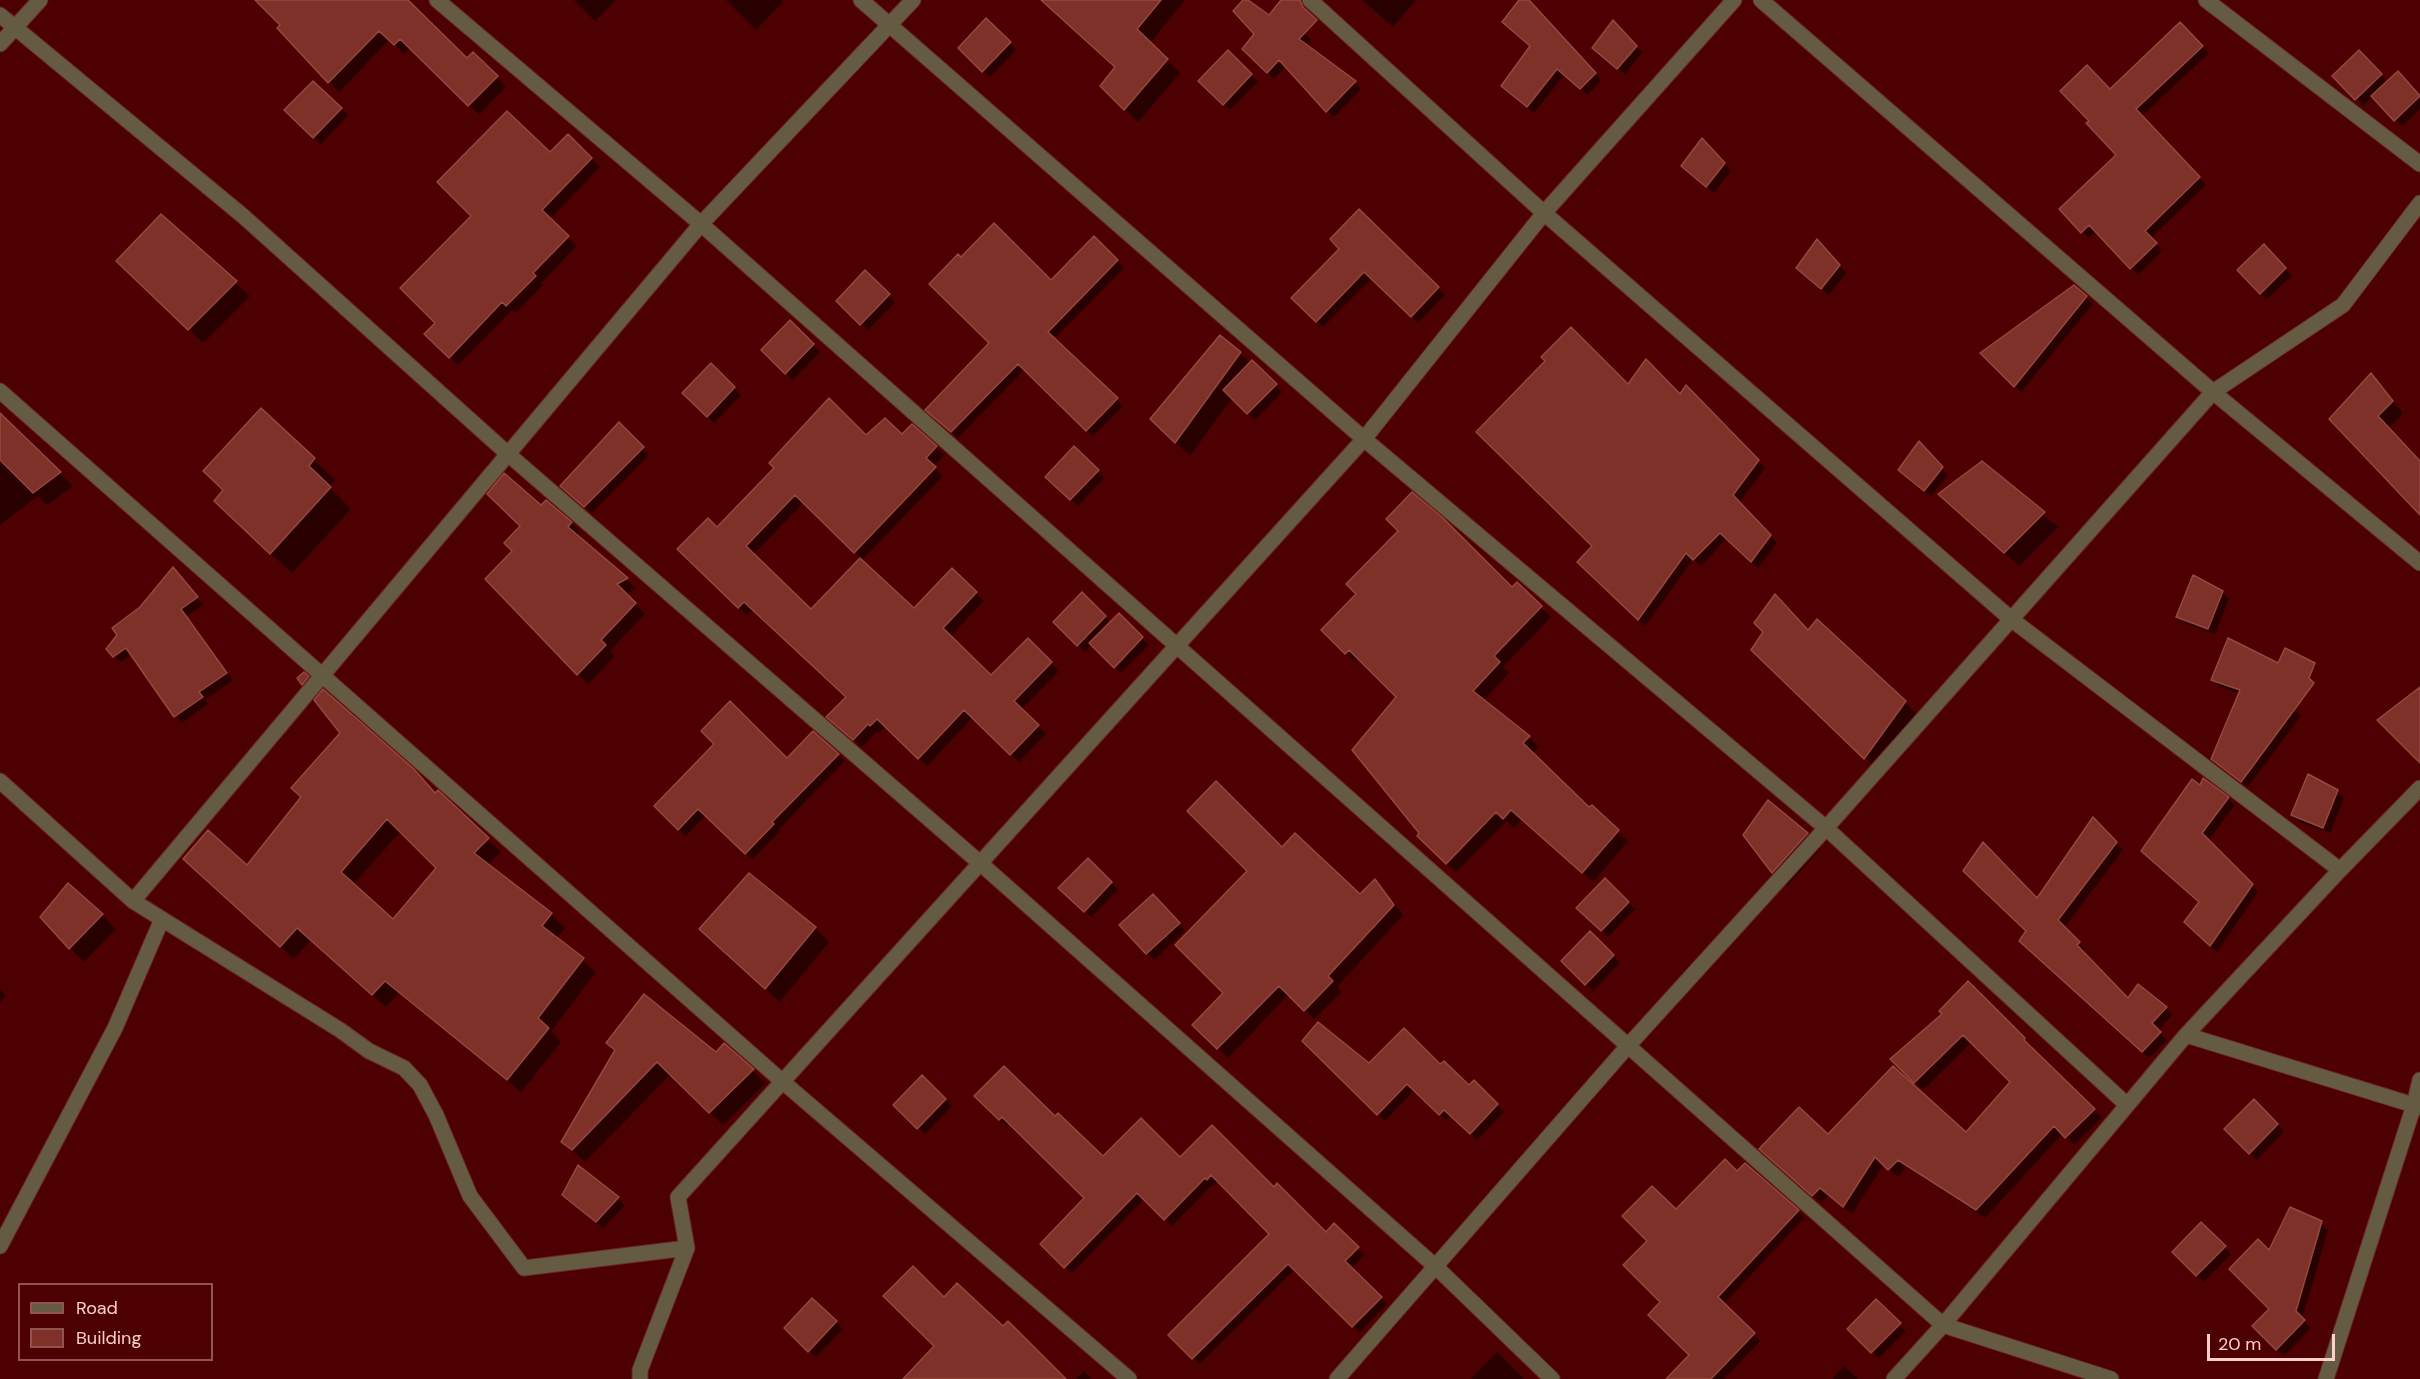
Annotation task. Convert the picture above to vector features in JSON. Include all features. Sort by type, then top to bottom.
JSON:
[{"type":"street","points":[[0,44],[40,0]]},
{"type":"street","points":[[437,0],[701,224],[1942,1325],[2111,1379]]},
{"type":"street","points":[[861,0],[1365,439],[1826,828],[2126,1104]]},
{"type":"street","points":[[133,901],[701,224],[913,0]]},
{"type":"street","points":[[1310,0],[1544,213],[2011,619],[2340,870]]},
{"type":"street","points":[[640,1379],[640,1370],[687,1248],[678,1197],[1365,439],[1544,213],[1734,0]]},
{"type":"street","points":[[1761,0],[2213,392],[2420,563]]},
{"type":"street","points":[[2206,0],[2420,164]]},
{"type":"street","points":[[0,15],[243,216],[507,454],[980,863],[1436,1267],[1552,1379]]},
{"type":"street","points":[[1337,1379],[1627,1047],[1826,828],[2213,392],[2343,305],[2420,203]]},
{"type":"street","points":[[0,391],[783,1082],[1129,1379]]},
{"type":"street","points":[[0,781],[133,901],[331,1024],[369,1051],[404,1068],[420,1085],[436,1115],[470,1196],[524,1268],[687,1248]]},
{"type":"street","points":[[1894,1379],[2186,1035],[2420,788]]},
{"type":"street","points":[[0,1246],[115,1028],[162,919]]},
{"type":"street","points":[[2186,1035],[2417,1106]]},
{"type":"street","points":[[2326,1379],[2417,1106],[2420,1080]]},
{"type":"building","points":[[255,0],[408,0],[467,58],[473,52],[498,76],[468,106],[400,39],[394,45],[379,31],[328,83],[277,28],[280,25]]},
{"type":"building","points":[[1041,0],[1161,0],[1137,29],[1168,59],[1124,110],[1100,86],[1115,67]]},
{"type":"building","points":[[1243,0],[1248,0],[1269,15],[1281,0],[1300,0],[1303,7],[1317,20],[1299,39],[1356,81],[1326,112],[1279,60],[1267,73],[1242,49],[1254,34],[1233,11]]},
{"type":"building","points":[[1519,0],[1529,0],[1596,73],[1580,89],[1557,69],[1527,107],[1501,86],[1530,46],[1502,22]]},
{"type":"building","points":[[986,18],[1011,42],[982,72],[958,48]]},
{"type":"building","points":[[1613,20],[1637,46],[1617,69],[1592,48]]},
{"type":"building","points":[[2180,22],[2203,46],[2136,109],[2200,177],[2145,231],[2157,243],[2130,269],[2089,225],[2081,233],[2059,209],[2116,155],[2086,123],[2089,121],[2060,91],[2087,65],[2110,89]]},
{"type":"building","points":[[1228,50],[1252,74],[1223,105],[1198,81]]},
{"type":"building","points":[[2359,50],[2382,74],[2355,100],[2332,76]]},
{"type":"building","points":[[2398,71],[2420,96],[2394,121],[2371,96]]},
{"type":"building","points":[[313,81],[342,108],[313,138],[284,110]]},
{"type":"building","points":[[507,111],[550,152],[568,134],[592,158],[542,210],[569,236],[533,273],[536,276],[506,306],[502,302],[449,358],[424,334],[435,323],[400,288],[471,216],[437,182]]},
{"type":"building","points":[[1702,138],[1725,163],[1706,187],[1681,166]]},
{"type":"building","points":[[1359,209],[1439,287],[1411,317],[1364,272],[1316,322],[1291,298],[1339,249],[1330,239]]},
{"type":"building","points":[[161,214],[237,281],[188,330],[116,261]]},
{"type":"building","points":[[994,223],[1051,280],[1094,236],[1118,260],[1048,332],[1118,398],[1086,431],[1018,364],[951,432],[925,410],[989,343],[929,284],[958,254],[961,257]]},
{"type":"building","points":[[1817,239],[1840,265],[1821,289],[1796,268]]},
{"type":"building","points":[[2264,244],[2286,268],[2260,294],[2237,270]]},
{"type":"building","points":[[865,270],[890,294],[860,325],[836,301]]},
{"type":"building","points":[[2074,285],[2087,296],[2014,387],[1980,353]]},
{"type":"building","points":[[790,320],[814,344],[785,374],[761,350]]},
{"type":"building","points":[[1571,327],[1628,384],[1646,359],[1680,394],[1686,385],[1759,460],[1733,495],[1771,535],[1751,562],[1720,533],[1693,560],[1686,553],[1638,620],[1577,562],[1592,546],[1476,432],[1545,361],[1541,357]]},
{"type":"building","points":[[1220,335],[1241,352],[1175,443],[1150,419]]},
{"type":"building","points":[[1252,360],[1277,384],[1247,414],[1223,390]]},
{"type":"building","points":[[711,363],[735,387],[707,417],[682,393]]},
{"type":"building","points":[[2371,373],[2393,401],[2378,416],[2420,461],[2420,515],[2329,419]]},
{"type":"building","points":[[829,398],[866,435],[885,418],[902,434],[912,424],[937,446],[926,458],[936,467],[854,553],[795,495],[746,546],[811,609],[860,558],[914,608],[952,568],[977,592],[943,628],[991,675],[1028,638],[1052,662],[1014,701],[1039,725],[1010,755],[964,710],[918,759],[877,719],[870,726],[868,724],[853,740],[826,717],[846,697],[744,602],[738,608],[677,549],[708,518],[717,527],[774,468],[769,463]]},
{"type":"building","points":[[261,408],[315,458],[309,466],[331,487],[270,554],[214,501],[223,490],[203,471]]},
{"type":"building","points":[[0,413],[61,472],[33,493],[0,460]]},
{"type":"building","points":[[619,422],[644,447],[584,507],[560,486]]},
{"type":"building","points":[[1919,441],[1943,467],[1924,491],[1898,470]]},
{"type":"building","points":[[1074,446],[1099,470],[1070,500],[1045,477]]},
{"type":"building","points":[[1982,461],[2045,512],[2004,553],[1938,494]]},
{"type":"building","points":[[504,473],[541,505],[546,500],[572,522],[568,527],[628,578],[617,584],[636,603],[601,640],[606,645],[577,675],[485,579],[512,551],[504,543],[520,526],[487,494]]},
{"type":"building","points":[[1412,492],[1442,517],[1512,587],[1517,582],[1542,606],[1494,656],[1500,662],[1473,691],[1530,736],[1523,743],[1589,807],[1592,805],[1619,830],[1582,873],[1511,810],[1503,819],[1496,812],[1446,864],[1417,836],[1419,833],[1352,750],[1396,697],[1349,650],[1345,654],[1321,630],[1356,594],[1346,584],[1398,531],[1386,519]]},
{"type":"building","points":[[173,567],[198,597],[181,609],[227,673],[199,692],[203,697],[174,717],[126,648],[113,657],[106,649],[117,635],[112,628],[140,607]]},
{"type":"building","points":[[2193,575],[2223,591],[2208,629],[2176,617]]},
{"type":"building","points":[[1082,592],[1106,616],[1077,646],[1053,622]]},
{"type":"building","points":[[1775,594],[1808,630],[1817,619],[1906,701],[1864,759],[1751,650],[1763,632],[1754,623]]},
{"type":"building","points":[[1119,613],[1143,637],[1114,668],[1089,643]]},
{"type":"building","points":[[2228,638],[2278,663],[2285,648],[2315,663],[2309,678],[2314,683],[2241,782],[2211,759],[2240,690],[2211,680]]},
{"type":"building","points":[[304,672],[309,676],[302,685],[297,678]]},
{"type":"building","points":[[2420,687],[2420,763],[2377,720]]},
{"type":"building","points":[[323,689],[414,769],[435,793],[438,790],[489,838],[474,853],[552,913],[542,926],[584,958],[538,1018],[549,1028],[507,1080],[385,981],[372,995],[297,928],[280,947],[183,859],[208,830],[247,865],[301,797],[291,788],[340,733],[314,700]],"holes":[[[387,819],[436,868],[393,919],[341,872]]]},
{"type":"building","points":[[730,701],[787,758],[813,731],[839,754],[772,822],[774,824],[745,854],[698,809],[678,830],[654,806],[714,744],[701,731]]},
{"type":"building","points":[[2308,774],[2338,790],[2323,828],[2291,815]]},
{"type":"building","points":[[2203,778],[2229,797],[2202,833],[2253,884],[2210,946],[2184,922],[2199,902],[2141,851],[2192,779],[2200,785]]},
{"type":"building","points":[[1216,781],[1282,847],[1295,833],[1360,894],[1375,879],[1394,905],[1328,976],[1333,981],[1304,1011],[1279,986],[1217,1049],[1192,1025],[1223,993],[1175,945],[1247,871],[1187,811]]},
{"type":"building","points":[[1768,800],[1808,833],[1772,873],[1743,835]]},
{"type":"building","points":[[2093,817],[2117,842],[2058,920],[2080,942],[2077,945],[2128,998],[2138,984],[2167,1007],[2152,1023],[2161,1032],[2142,1052],[2019,941],[2026,931],[1963,871],[1983,842],[2037,898]]},
{"type":"building","points":[[1088,858],[1112,882],[1084,912],[1058,888]]},
{"type":"building","points":[[749,873],[816,927],[765,989],[699,929]]},
{"type":"building","points":[[1605,878],[1629,902],[1601,931],[1576,908]]},
{"type":"building","points":[[68,883],[103,914],[69,949],[40,917]]},
{"type":"building","points":[[1153,894],[1180,923],[1146,954],[1119,925]]},
{"type":"building","points":[[1590,931],[1614,955],[1585,985],[1561,961]]},
{"type":"building","points":[[1968,981],[2025,1038],[2024,1040],[2095,1109],[2065,1138],[2054,1126],[1976,1210],[1898,1160],[1888,1170],[1875,1157],[1843,1207],[1820,1188],[1812,1196],[1759,1149],[1799,1107],[1828,1134],[1893,1066],[1966,1132],[2010,1082],[1963,1035],[1914,1083],[1890,1059],[1942,1014],[1939,1011]]},
{"type":"building","points":[[644,994],[716,1052],[724,1043],[754,1069],[709,1113],[657,1062],[572,1150],[561,1142],[615,1050],[606,1043]]},
{"type":"building","points":[[1318,1022],[1369,1063],[1404,1028],[1440,1064],[1444,1061],[1469,1085],[1474,1080],[1498,1104],[1470,1134],[1444,1110],[1439,1115],[1407,1084],[1377,1115],[1302,1041]]},
{"type":"building","points":[[1004,1066],[1055,1116],[1058,1113],[1103,1156],[1141,1118],[1180,1157],[1212,1125],[1274,1187],[1277,1183],[1326,1232],[1334,1223],[1359,1247],[1345,1261],[1382,1297],[1352,1327],[1288,1264],[1192,1359],[1168,1335],[1269,1234],[1211,1175],[1207,1180],[1205,1178],[1164,1220],[1137,1193],[1064,1268],[1040,1244],[1084,1198],[1002,1117],[999,1120],[974,1096]]},
{"type":"building","points":[[922,1075],[946,1099],[917,1129],[893,1105]]},
{"type":"building","points":[[2254,1099],[2278,1124],[2249,1154],[2224,1129]]},
{"type":"building","points":[[1725,1159],[1737,1171],[1745,1163],[1799,1210],[1718,1297],[1755,1333],[1711,1379],[1666,1379],[1689,1355],[1648,1315],[1660,1302],[1623,1265],[1647,1241],[1622,1216],[1652,1186],[1676,1209]]},
{"type":"building","points":[[578,1165],[619,1197],[596,1222],[562,1195]]},
{"type":"building","points":[[2290,1207],[2322,1221],[2296,1311],[2305,1320],[2276,1350],[2252,1326],[2269,1309],[2229,1269],[2258,1239],[2269,1250]]},
{"type":"building","points":[[2201,1222],[2226,1246],[2196,1276],[2172,1252]]},
{"type":"building","points":[[913,1266],[944,1297],[957,1283],[1003,1326],[1008,1321],[1066,1379],[903,1379],[934,1346],[883,1296]]},
{"type":"building","points":[[812,1298],[837,1321],[808,1352],[784,1328]]},
{"type":"building","points":[[1876,1299],[1901,1323],[1871,1353],[1847,1329]]}]
